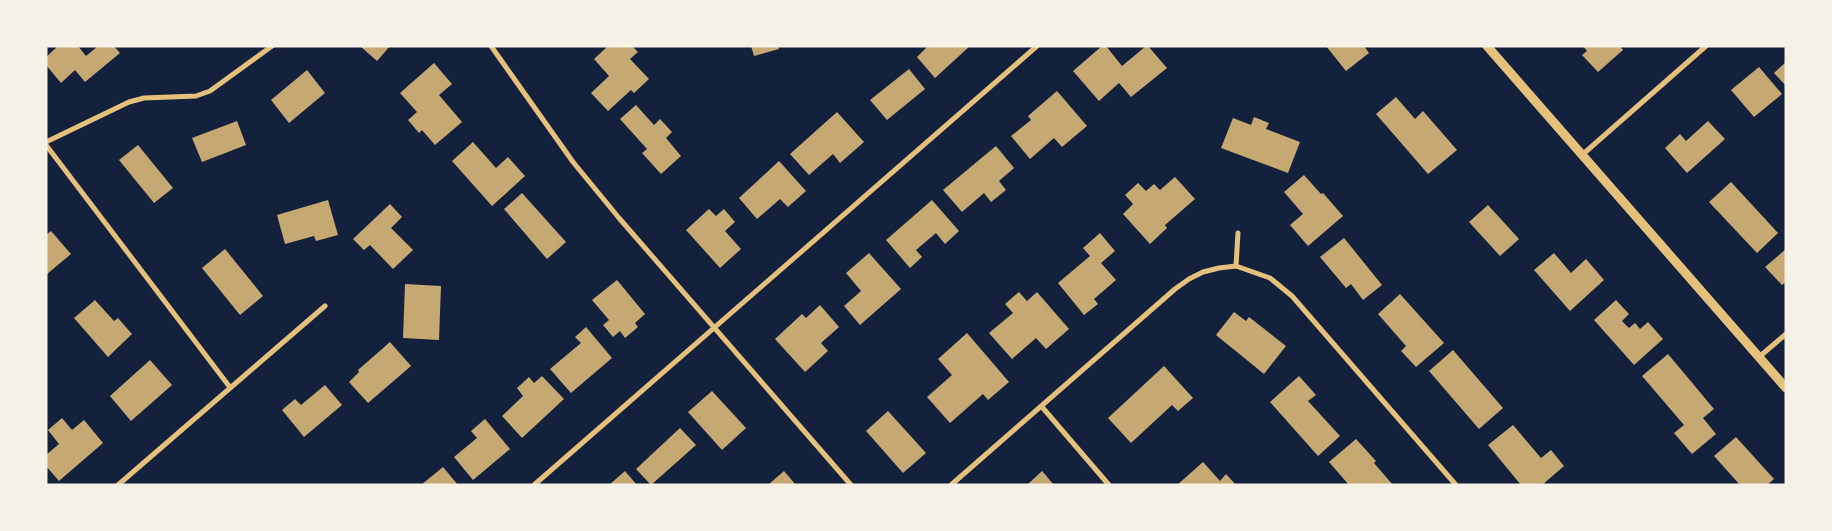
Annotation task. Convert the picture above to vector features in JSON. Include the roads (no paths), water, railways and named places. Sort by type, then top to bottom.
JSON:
[{"type":"street","points":[[229,386],[46,144],[129,102],[144,98],[196,96],[210,92],[272,46]]},
{"type":"street","points":[[491,46],[573,162],[618,218],[851,485]]},
{"type":"street","points":[[534,485],[1037,46]]},
{"type":"street","points":[[1488,46],[1786,388]]},
{"type":"street","points":[[1582,155],[1706,46]]},
{"type":"street","points":[[1236,266],[1238,233]]},
{"type":"street","points":[[951,485],[1189,279],[1219,268],[1236,266],[1270,278],[1292,296],[1456,485]]},
{"type":"street","points":[[118,485],[229,386],[325,306]]},
{"type":"street","points":[[1759,357],[1786,334]]},
{"type":"street","points":[[1042,406],[1109,485]]}]
